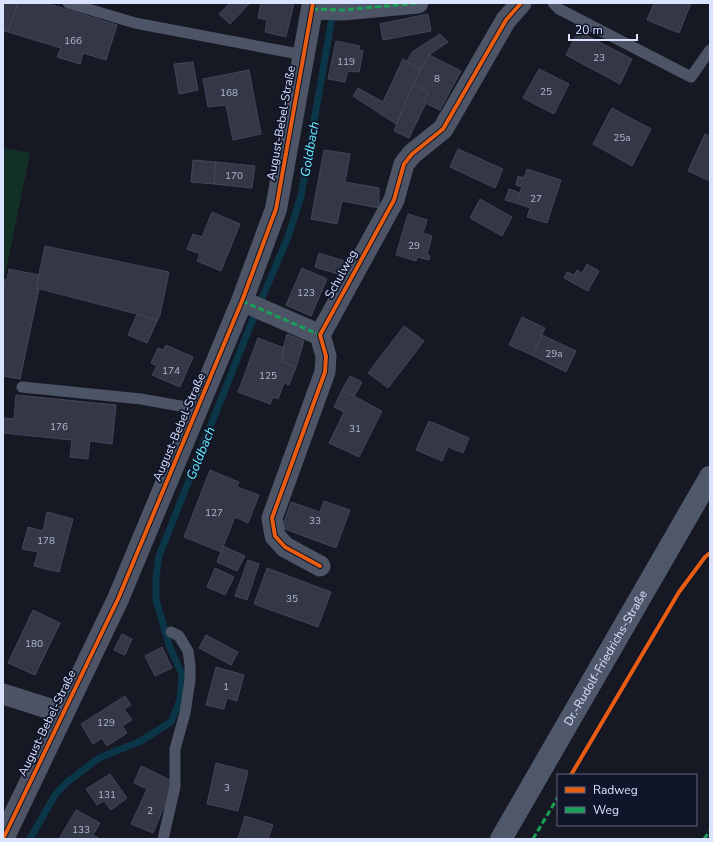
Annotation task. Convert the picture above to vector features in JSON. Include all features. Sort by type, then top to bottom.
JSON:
[{"type":"main road","name":"Dr.-Rudolf-Friedrichs-Straße","points":[[501,839],[709,479]]},
{"type":"street","points":[[313,6],[343,10],[418,3]]},
{"type":"street","name":"Schulweg","points":[[320,335],[394,200],[404,164],[412,154],[443,129],[506,20],[521,3]]},
{"type":"street","name":"August-Bebel-Straße","points":[[4,835],[118,599],[242,301],[276,209],[313,6]]},
{"type":"street","points":[[242,301],[320,335],[326,356],[325,372],[272,518],[275,536],[285,547],[320,566]]},
{"type":"street","name":"August-Bebel-Straße","points":[[3,694],[63,713]]},
{"type":"lane","points":[[68,3],[95,7],[135,23],[304,55]]},
{"type":"lane","points":[[553,3],[559,9],[691,76],[710,50]]},
{"type":"lane","points":[[22,387],[141,399],[197,409]]},
{"type":"lane","points":[[163,839],[176,787],[175,749],[185,712],[190,680],[188,651],[179,636],[171,632]]},
{"type":"green space","points":[[3,148],[30,153],[3,286]]},
{"type":"building","points":[[3,3],[18,3],[8,32],[3,31]]},
{"type":"building","points":[[18,3],[46,3],[117,25],[106,60],[83,53],[80,64],[57,57],[61,48],[8,32]]},
{"type":"building","points":[[230,3],[250,3],[230,24],[219,14]]},
{"type":"building","points":[[261,3],[294,3],[286,37],[265,32],[267,20],[258,18]]},
{"type":"building","points":[[654,3],[691,3],[679,33],[647,20]]},
{"type":"building","points":[[428,14],[431,31],[383,40],[380,24]]},
{"type":"building","points":[[578,31],[632,59],[620,84],[566,55]]},
{"type":"building","points":[[440,34],[448,42],[429,55],[420,70],[407,62],[412,52]]},
{"type":"building","points":[[336,41],[360,46],[359,50],[363,51],[359,72],[348,71],[345,82],[328,79]]},
{"type":"building","points":[[429,55],[461,71],[440,110],[423,102],[428,92],[413,84]]},
{"type":"building","points":[[403,59],[420,70],[396,124],[353,96],[358,88],[383,102]]},
{"type":"building","points":[[193,62],[198,90],[179,94],[174,64]]},
{"type":"building","points":[[539,69],[569,84],[554,114],[523,98]]},
{"type":"building","points":[[249,70],[261,134],[233,140],[226,105],[208,107],[203,79]]},
{"type":"building","points":[[413,84],[428,92],[423,102],[426,103],[409,138],[394,131]]},
{"type":"building","points":[[612,108],[651,129],[632,166],[593,144]]},
{"type":"building","points":[[705,134],[710,136],[710,181],[688,171]]},
{"type":"building","points":[[458,149],[503,169],[495,188],[450,167]]},
{"type":"building","points":[[324,150],[350,154],[345,182],[379,188],[379,208],[342,201],[337,224],[311,219]]},
{"type":"building","points":[[193,160],[216,162],[214,184],[191,182]]},
{"type":"building","points":[[216,162],[255,166],[252,188],[214,184]]},
{"type":"building","points":[[527,169],[561,180],[547,223],[527,217],[530,208],[516,203],[522,187],[516,185],[518,176],[524,178]]},
{"type":"building","points":[[509,189],[520,193],[516,203],[505,200]]},
{"type":"building","points":[[480,199],[512,217],[502,236],[470,218]]},
{"type":"building","points":[[212,212],[240,224],[221,271],[197,261],[200,254],[187,249],[193,234],[202,237]]},
{"type":"building","points":[[408,214],[427,220],[423,233],[432,236],[427,255],[430,256],[429,260],[417,257],[416,261],[396,255]]},
{"type":"building","points":[[45,246],[169,272],[160,315],[157,321],[137,314],[36,288]]},
{"type":"building","points":[[319,253],[348,262],[344,276],[315,267]]},
{"type":"building","points":[[587,264],[599,271],[588,291],[564,278],[567,272],[574,275],[577,270],[582,273]]},
{"type":"building","points":[[302,268],[327,279],[311,316],[286,305]]},
{"type":"building","points":[[9,269],[39,275],[36,288],[39,289],[20,379],[3,376],[3,288],[5,279],[7,280]]},
{"type":"building","points":[[137,314],[157,321],[147,343],[128,335]]},
{"type":"building","points":[[522,317],[545,328],[532,355],[509,345]]},
{"type":"building","points":[[404,326],[424,341],[388,388],[368,373]]},
{"type":"building","points":[[287,334],[304,341],[296,367],[282,362],[284,356],[281,355]]},
{"type":"building","points":[[542,335],[576,351],[566,372],[532,355]]},
{"type":"building","points":[[258,338],[284,348],[281,355],[284,356],[282,362],[296,367],[289,385],[284,383],[278,399],[273,397],[270,404],[238,392]]},
{"type":"building","points":[[166,345],[193,357],[180,387],[152,375],[157,366],[151,363],[158,348],[163,350]]},
{"type":"building","points":[[350,376],[362,382],[354,397],[342,390]]},
{"type":"building","points":[[342,390],[382,411],[359,457],[329,443],[344,412],[334,407]]},
{"type":"building","points":[[16,395],[116,405],[112,444],[90,441],[88,459],[70,457],[72,440],[3,433],[3,418],[14,419]]},
{"type":"building","points":[[429,421],[469,438],[463,453],[448,447],[442,461],[416,450]]},
{"type":"building","points":[[210,470],[239,482],[237,487],[259,495],[248,523],[235,517],[221,552],[184,537]]},
{"type":"building","points":[[324,501],[350,510],[336,548],[282,528],[291,502],[320,512]]},
{"type":"building","points":[[47,512],[73,519],[59,572],[34,566],[38,552],[22,549],[28,527],[43,531]]},
{"type":"building","points":[[223,546],[245,556],[237,571],[217,562]]},
{"type":"building","points":[[248,560],[259,564],[247,600],[235,596]]},
{"type":"building","points":[[215,568],[234,577],[225,595],[207,587]]},
{"type":"building","points":[[267,568],[331,592],[318,627],[254,604]]},
{"type":"building","points":[[33,610],[60,623],[35,675],[8,663]]},
{"type":"building","points":[[122,634],[132,639],[125,655],[114,650]]},
{"type":"building","points":[[206,635],[238,652],[231,665],[199,648]]},
{"type":"building","points":[[162,647],[172,668],[155,676],[145,656]]},
{"type":"building","points":[[216,667],[244,675],[237,701],[227,698],[224,709],[206,705]]},
{"type":"building","points":[[125,696],[131,705],[124,709],[132,720],[122,726],[127,733],[107,746],[102,738],[93,744],[81,724]]},
{"type":"building","points":[[216,763],[248,771],[238,811],[207,804]]},
{"type":"building","points":[[141,766],[170,780],[168,797],[153,833],[131,824],[147,789],[134,783]]},
{"type":"building","points":[[110,774],[127,798],[111,810],[104,801],[97,805],[86,789]]},
{"type":"building","points":[[76,810],[100,823],[93,835],[100,839],[59,839]]},
{"type":"building","points":[[245,816],[273,825],[268,839],[238,839]]},
{"type":"waterway","name":"Goldbach","points":[[30,839],[55,795],[66,783],[99,758],[141,741],[171,722],[180,700],[182,674],[170,648],[156,600],[156,577],[159,556],[251,324],[288,237],[301,196],[333,12]]},
{"type":"marked path","points":[[312,9],[343,10],[418,3]]},
{"type":"marked path","points":[[242,301],[320,335]]},
{"type":"marked path","points":[[533,839],[557,799]]},
{"type":"marked path","points":[[704,839],[710,831]]},
{"type":"cycle path","points":[[3,839],[118,599],[242,301],[276,209],[313,3]]},
{"type":"cycle path","points":[[320,566],[285,547],[275,536],[272,518],[325,372],[326,356],[320,335],[394,200],[404,164],[412,154],[443,129],[506,20],[521,3]]},
{"type":"cycle path","points":[[572,774],[679,592],[705,557],[710,553]]}]
